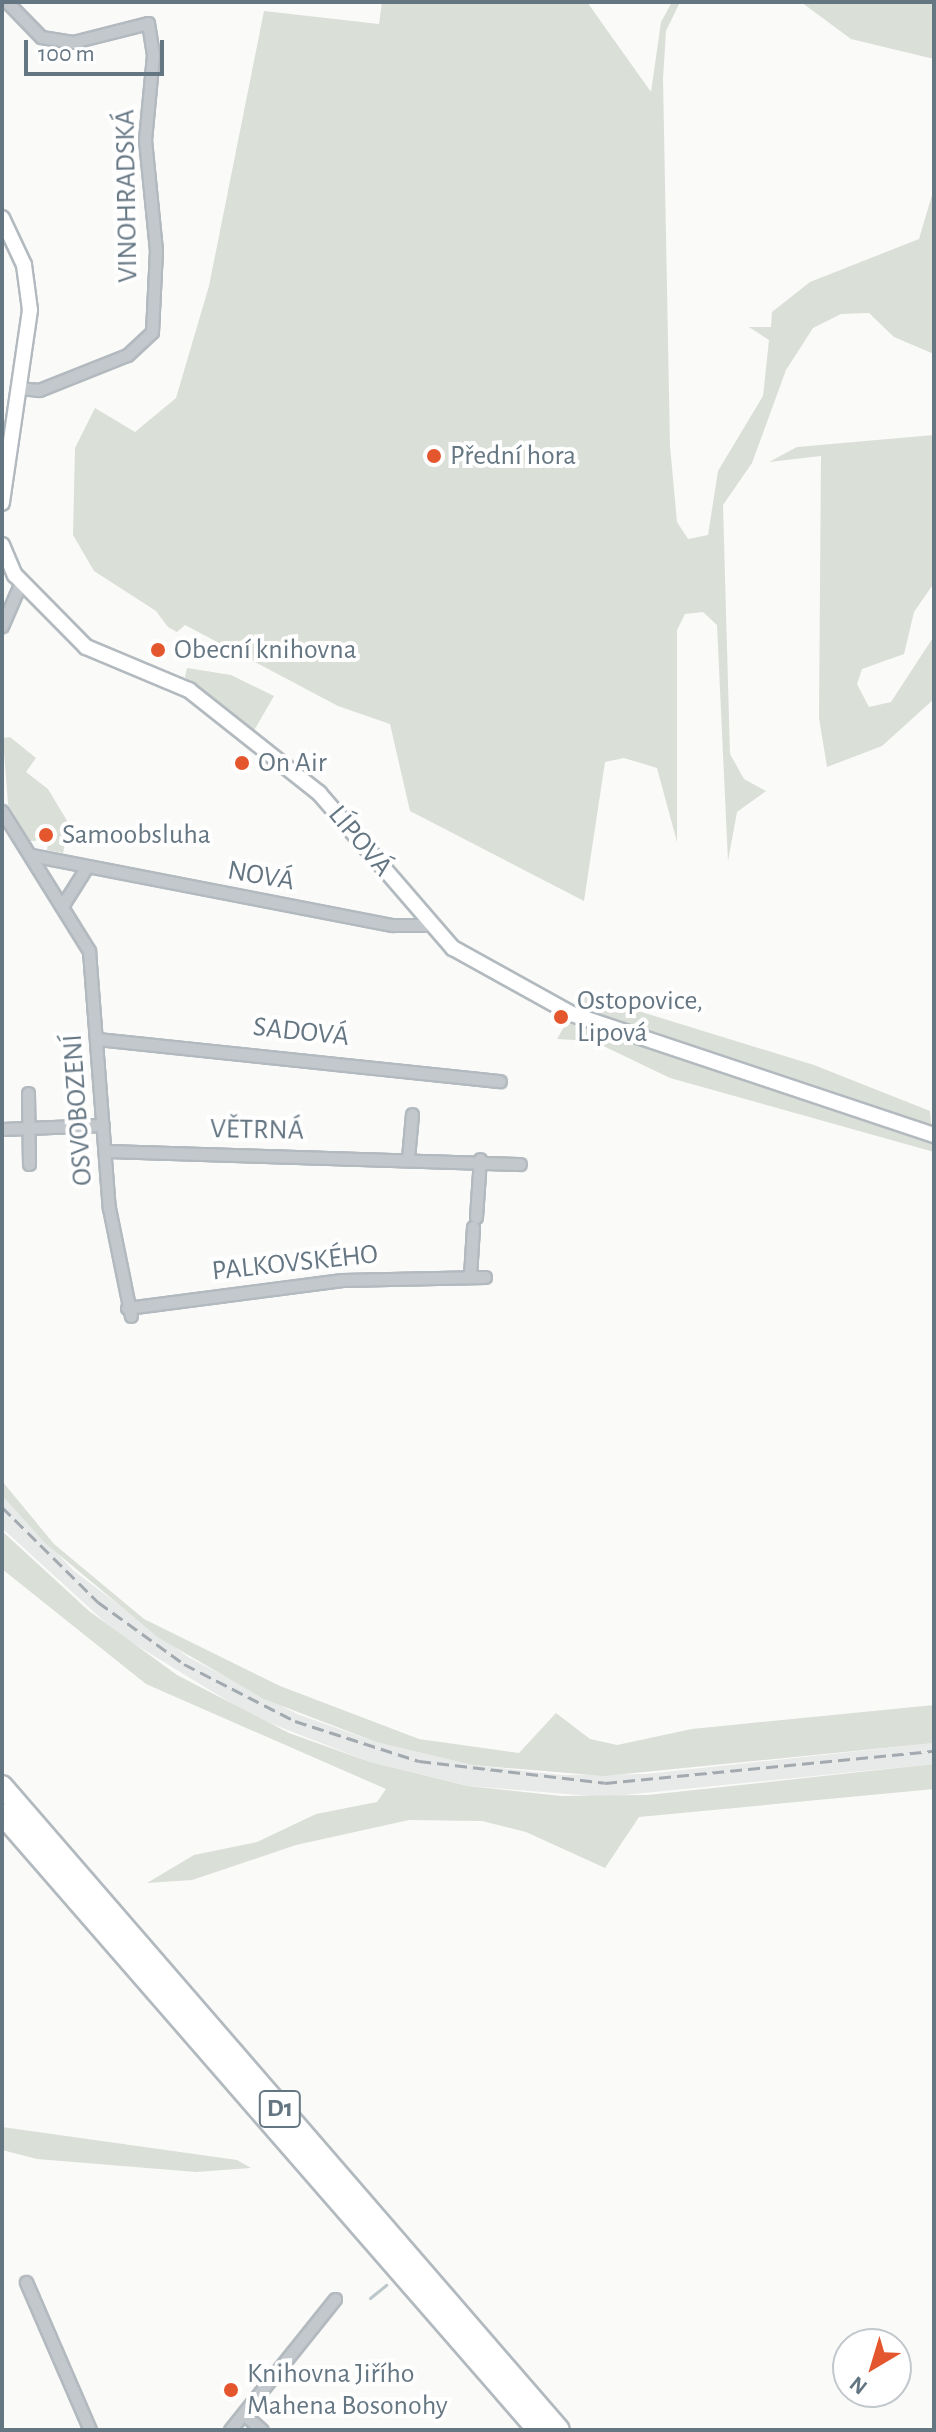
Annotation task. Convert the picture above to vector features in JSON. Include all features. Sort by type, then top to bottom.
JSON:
[{"type":"highway","name":"D1","points":[[2,1786],[559,2430]]},
{"type":"highway","name":"D1","points":[[2,1814],[538,2430]]},
{"type":"street","name":"VINOHRADSKÁ","points":[[7,2],[41,37],[73,42],[148,23],[153,55],[145,140],[156,250],[152,332],[127,355],[39,390],[21,388]]},
{"type":"street","points":[[2,219],[27,280],[21,388],[2,503]]},
{"type":"street","points":[[2,545],[2,552]]},
{"type":"street","name":"LÍPOVÁ","points":[[2,552],[21,582],[48,610],[102,653],[189,690],[319,793],[429,925],[463,954],[572,1014],[934,1135]]},
{"type":"street","points":[[2,626],[21,582]]},
{"type":"street","name":"OSVOBOZENÍ","points":[[2,812],[63,898],[89,951],[105,1151],[129,1312]]},
{"type":"street","name":"NOVÁ","points":[[31,855],[81,869],[392,925],[429,925]]},
{"type":"street","points":[[63,898],[81,869]]},
{"type":"street","name":"SADOVÁ","points":[[98,1039],[500,1081]]},
{"type":"street","points":[[28,1093],[29,1164]]},
{"type":"street","points":[[408,1158],[412,1114]]},
{"type":"street","points":[[2,1129],[103,1125]]},
{"type":"street","name":"VĚTRNÁ","points":[[105,1151],[480,1159],[520,1164]]},
{"type":"street","points":[[470,1276],[480,1159]]},
{"type":"street","name":"PALKOVSKÉHO","points":[[129,1312],[342,1280],[485,1277]]},
{"type":"street","points":[[26,2282],[90,2430]]},
{"type":"street","points":[[230,2430],[335,2299]]},
{"type":"street","points":[[244,2414],[262,2430]]},
{"type":"shaded area","points":[[382,2],[587,2],[651,92],[661,22],[672,2],[680,2],[666,31],[663,79],[670,446],[677,522],[688,539],[708,535],[718,471],[763,396],[769,340],[749,327],[771,327],[772,312],[810,282],[919,239],[934,188],[934,354],[894,337],[869,313],[841,314],[813,328],[786,370],[752,463],[723,505],[730,754],[744,779],[766,791],[737,812],[728,861],[717,625],[703,612],[685,614],[677,630],[677,842],[657,768],[624,758],[605,762],[584,901],[410,811],[390,724],[338,706],[185,625],[177,632],[168,627],[156,611],[94,571],[73,535],[75,448],[95,408],[135,432],[176,398],[209,286],[264,11],[379,24]]},
{"type":"shaded area","points":[[801,2],[934,2],[934,59],[851,39]]},
{"type":"shaded area","points":[[934,435],[934,583],[914,612],[904,654],[862,669],[857,684],[869,707],[891,702],[934,636],[934,699],[882,746],[827,767],[819,718],[821,456],[769,462],[797,447]]},
{"type":"shaded area","points":[[187,668],[231,675],[274,696],[252,734],[185,677]]},
{"type":"shaded area","points":[[10,737],[36,758],[26,772],[48,789],[69,824],[63,853],[47,850],[49,840],[30,841],[8,804],[3,738]]},
{"type":"shaded area","points":[[583,994],[814,1065],[930,1111],[934,1152],[670,1078],[593,1041],[557,1039]]},
{"type":"shaded area","points":[[2,1481],[54,1544],[144,1619],[280,1686],[419,1739],[519,1753],[556,1713],[590,1739],[617,1745],[692,1729],[934,1705],[934,1743],[604,1776],[472,1765],[376,1742],[264,1699],[159,1638],[45,1543],[2,1495]]},
{"type":"shaded area","points":[[2,1495],[74,1571],[188,1657],[297,1714],[376,1742],[472,1765],[562,1775],[646,1774],[934,1743],[934,1764],[604,1797],[469,1786],[370,1762],[254,1717],[118,1634],[2,1528]]},
{"type":"shaded area","points":[[2,1531],[89,1611],[177,1675],[289,1733],[370,1762],[468,1786],[561,1796],[648,1795],[934,1764],[934,1789],[639,1817],[605,1868],[526,1832],[482,1821],[409,1820],[296,1845],[192,1880],[147,1883],[194,1855],[257,1842],[316,1814],[377,1802],[386,1789],[146,1684],[2,1569]]},
{"type":"shaded area","points":[[2,2127],[237,2160],[251,2168],[196,2172],[37,2159],[2,2150]]},
{"type":"waterway","points":[[370,2298],[386,2285]]},
{"type":"railway","points":[[2,1507],[98,1602],[184,1664],[295,1721],[419,1761],[605,1783],[934,1751]]},
{"type":"place","name":"Přední hora","points":[[434,456]]},
{"type":"place","name":"Obecní knihovna","points":[[158,650]]},
{"type":"place","name":"On Air","points":[[242,763]]},
{"type":"place","name":"Samoobsluha","points":[[46,835]]},
{"type":"place","name":"Ostopovice, Lipová","points":[[561,1017]]},
{"type":"place","name":"Knihovna Jiřího Mahena Bosonohy","points":[[231,2390]]}]
